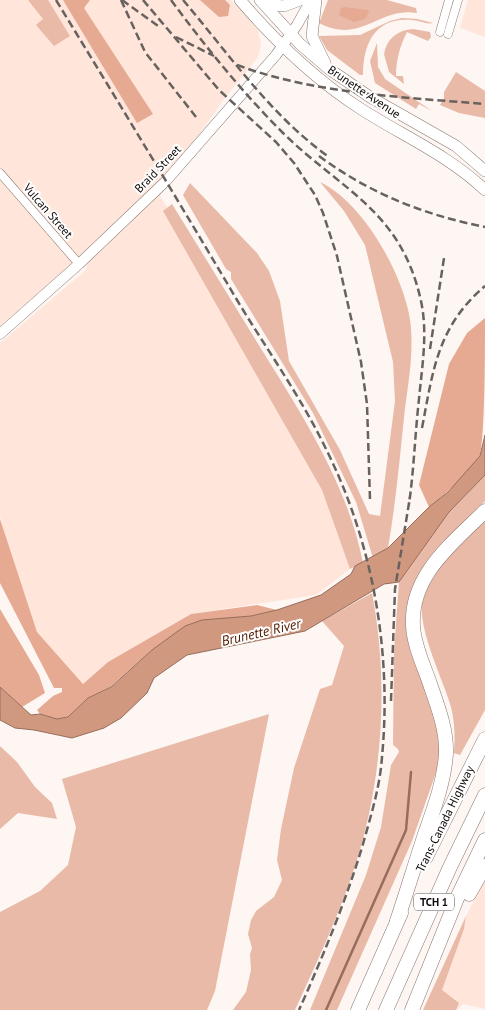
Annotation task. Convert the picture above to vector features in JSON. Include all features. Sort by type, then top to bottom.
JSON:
[{"type":"highway","points":[[397,921],[444,775],[446,752],[445,733],[440,713],[416,644],[413,626],[414,609],[418,591],[427,572],[439,557],[485,511]]},
{"type":"highway","name":"Trans-Canada Highway","points":[[358,1010],[439,828],[485,739]]},
{"type":"highway","name":"Trans-Canada Highway","points":[[386,1010],[450,867],[485,795]]},
{"type":"highway","points":[[412,1010],[434,961],[458,896],[485,840]]},
{"type":"highway","points":[[434,961],[485,866]]},
{"type":"main road","name":"Brunette Avenue","points":[[240,0],[282,47],[337,93],[392,128],[436,151],[485,190]]},
{"type":"main road","points":[[262,2],[284,6],[300,0]]},
{"type":"main road","points":[[316,0],[312,36],[329,69]]},
{"type":"main road","name":"Brunette Avenue","points":[[262,2],[291,34],[329,69],[370,97],[456,146],[485,171]]},
{"type":"street","name":"Braid Street","points":[[0,334],[79,264],[166,182],[282,47],[310,0]]},
{"type":"street","points":[[449,0],[444,33],[458,0]]},
{"type":"street","name":"Vulcan Street","points":[[0,173],[79,264]]},
{"type":"shaded area","points":[[0,0],[231,0],[258,30],[261,45],[258,57],[224,99],[193,143],[154,186],[183,233],[322,490],[350,569],[316,595],[190,614],[108,662],[83,684],[37,632],[4,534],[0,514],[0,343],[86,270],[90,248],[0,326]]},
{"type":"shaded area","points":[[28,0],[48,0],[70,36],[54,46],[36,25],[43,19]]},
{"type":"shaded area","points":[[63,0],[90,0],[84,8],[153,114],[137,123]]},
{"type":"shaded area","points":[[200,0],[225,0],[230,5],[228,16],[219,17]]},
{"type":"shaded area","points":[[328,0],[387,0],[416,8],[417,13],[391,15],[358,28],[347,30],[334,29],[319,23]]},
{"type":"shaded area","points":[[468,0],[485,0],[485,37],[460,28]]},
{"type":"shaded area","points":[[341,8],[368,10],[369,12],[365,19],[354,22],[339,15]]},
{"type":"shaded area","points":[[402,18],[433,23],[399,20],[388,23],[380,28],[369,43],[365,53],[363,75],[360,75],[327,50],[319,36],[360,35],[390,21]]},
{"type":"shaded area","points":[[413,29],[430,32],[431,37],[428,41],[407,32],[399,53],[396,70],[396,76],[403,76],[404,84],[389,72],[384,54],[385,48],[394,36],[403,31]]},
{"type":"shaded area","points":[[377,43],[378,67],[385,79],[432,111],[419,104],[416,109],[375,83],[370,61]]},
{"type":"shaded area","points":[[456,72],[485,91],[485,118],[459,113],[440,105],[444,98],[444,92]]},
{"type":"shaded area","points":[[320,182],[336,192],[350,205],[377,239],[397,277],[411,325],[410,373],[391,531],[388,548],[373,558],[356,502],[313,413],[231,279],[231,272],[226,269],[183,195],[190,183],[257,253],[269,271],[280,301],[289,361],[340,450],[369,514],[380,516],[395,401],[393,362],[365,245],[344,211]]},
{"type":"shaded area","points":[[172,204],[296,405],[324,455],[347,508],[363,563],[350,569],[322,490],[163,211]]},
{"type":"shaded area","points":[[485,318],[484,409],[480,455],[464,475],[429,507],[419,485],[449,364],[467,333]]},
{"type":"shaded area","points":[[485,475],[485,501],[428,560],[412,589],[441,746],[438,767],[412,841],[337,1010],[310,1010],[366,875],[381,827],[391,765],[399,752],[393,745],[394,651],[399,582],[449,512]]},
{"type":"shaded area","points":[[0,519],[37,632],[83,684],[108,662],[191,614],[257,605],[277,610],[251,616],[152,650],[110,687],[88,698],[68,717],[57,719],[40,714],[37,710],[53,696],[62,692],[62,688],[54,688],[0,583]]},
{"type":"shaded area","points":[[485,521],[485,710],[460,755],[454,753],[451,707],[430,650],[422,619],[422,605],[429,583],[442,563],[458,545]]},
{"type":"shaded area","points":[[372,593],[380,660],[382,695],[380,729],[372,797],[365,831],[350,882],[320,956],[295,1010],[233,1010],[246,992],[251,970],[250,954],[252,948],[248,934],[251,920],[256,911],[274,897],[282,880],[277,860],[281,829],[294,768],[320,689],[332,685],[344,646],[322,621]]},
{"type":"shaded area","points":[[0,609],[39,675],[45,693],[22,707],[0,687]]},
{"type":"shaded area","points":[[269,714],[215,991],[207,1010],[0,1010],[0,912],[40,891],[68,865],[76,827],[62,779]]},
{"type":"shaded area","points":[[0,746],[17,762],[35,787],[52,803],[57,819],[18,813],[0,829]]},
{"type":"shaded area","points":[[485,880],[485,1009],[463,1004],[457,1010],[433,1010],[464,929],[466,916]]},
{"type":"shaded area","points":[[466,916],[464,929],[442,990],[459,1003],[456,1010],[423,1010]]},
{"type":"water","name":"Brunette River","points":[[485,435],[485,475],[449,512],[399,582],[384,584],[305,631],[187,655],[154,678],[147,693],[121,718],[104,728],[72,738],[15,728],[0,720],[0,687],[31,715],[40,714],[57,719],[68,717],[88,698],[111,687],[152,650],[185,626],[202,620],[251,616],[277,610],[321,595],[351,574],[355,566],[388,548],[429,507],[448,492],[480,456]]},
{"type":"waterway","points":[[326,1010],[406,830],[411,772]]},
{"type":"railway","points":[[56,0],[306,411],[342,485],[356,522],[367,560],[381,638],[384,678],[384,717],[379,779],[363,844],[342,907],[299,1010]]},
{"type":"railway","points":[[121,0],[145,52],[196,117]]},
{"type":"railway","points":[[122,0],[161,28]]},
{"type":"railway","points":[[143,0],[219,90],[276,142],[294,163],[315,195],[337,256],[361,362],[367,404],[370,500]]},
{"type":"railway","points":[[171,0],[224,68],[283,133],[367,205],[384,223],[399,245],[412,270],[421,301],[424,338],[409,504]]},
{"type":"railway","points":[[183,0],[269,104],[308,141],[329,157]]},
{"type":"railway","points":[[176,37],[214,56]]},
{"type":"railway","points":[[237,65],[267,75],[328,88],[360,93],[485,104]]},
{"type":"railway","points":[[319,156],[357,181],[398,201],[440,216],[485,227]]},
{"type":"railway","points":[[430,349],[444,258]]},
{"type":"railway","points":[[422,428],[434,369],[447,334],[456,317],[485,286]]},
{"type":"railway","points":[[391,701],[395,589],[410,497]]}]
